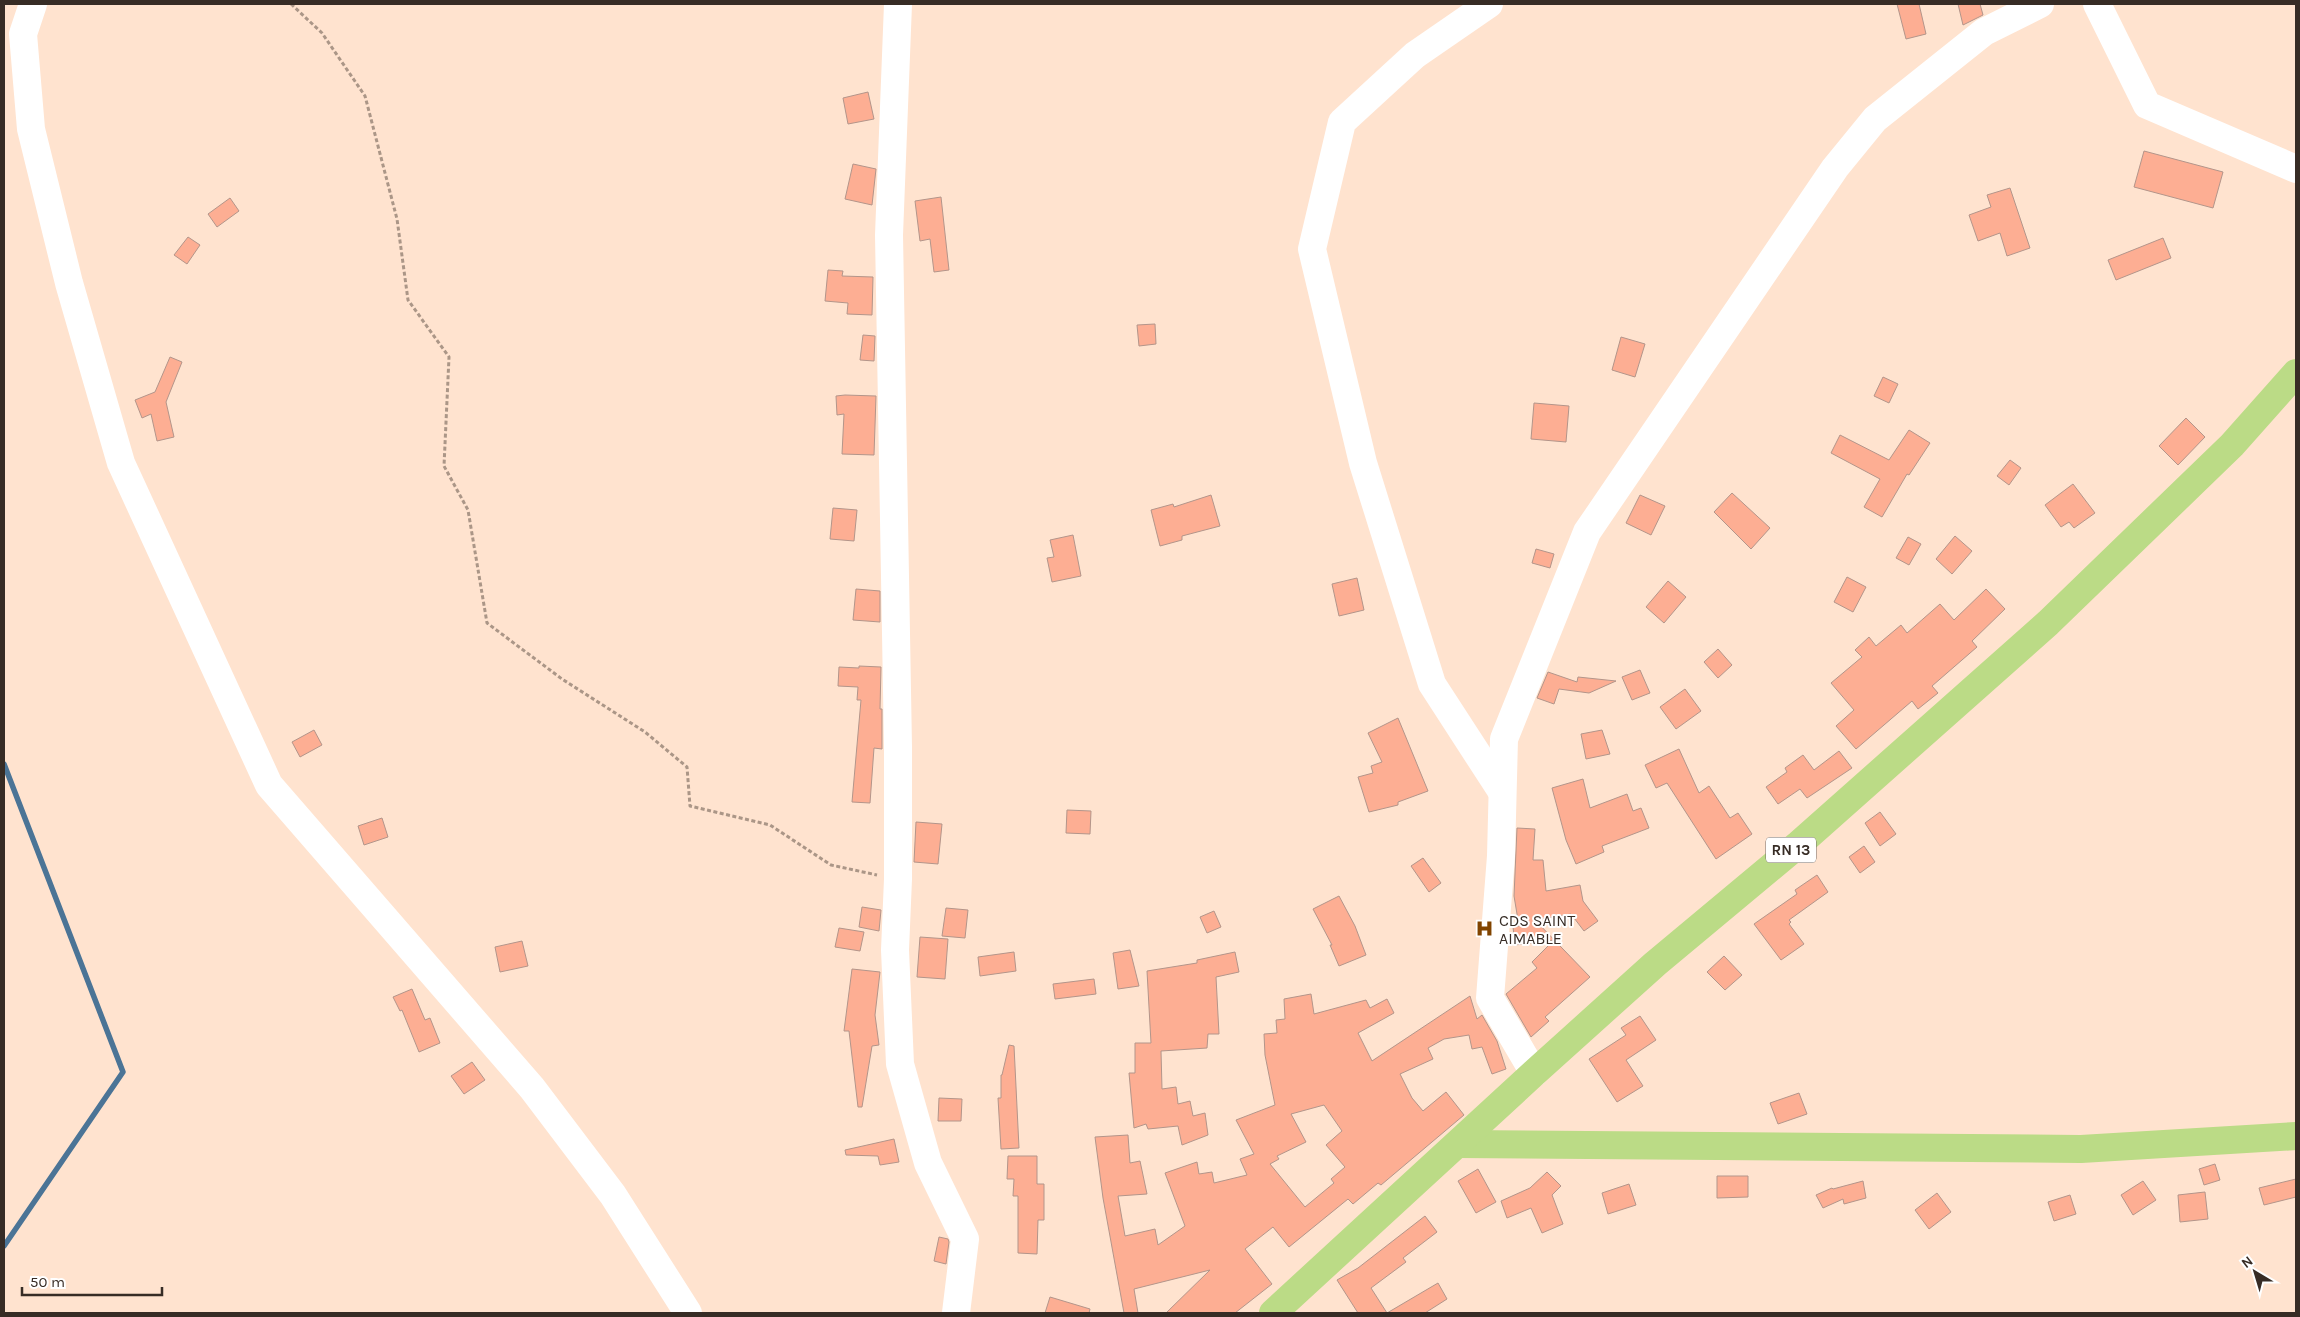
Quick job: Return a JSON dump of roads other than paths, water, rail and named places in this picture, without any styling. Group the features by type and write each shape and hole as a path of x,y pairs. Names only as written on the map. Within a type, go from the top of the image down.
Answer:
{"main road":[{"name":"RN 13","path":"1273,1313 1655,964 1911,746 2048,623 2232,445 2296,373"},
{"path":"1458,1144 2081,1149 2296,1136"}],"street":[{"path":"33,4 23,34 31,129 69,283 121,463 269,785 532,1088 613,1195 688,1313"},
{"path":"898,4 889,234 898,718 898,879 895,950 900,1064 928,1163 965,1239 956,1313"},
{"path":"1489,4 1415,55 1342,122 1312,249 1363,463 1432,684 1502,792"},
{"path":"1534,1073 1490,998 1501,856 1504,739 1587,532 1835,168 1875,119 1984,32 2040,4"},
{"path":"2097,4 2147,106 2296,169"}],"waterway":[{"path":"4,764 123,1072 4,1246"}],"place":[{"name":"CDS SAINT AIMABLE","path":"1485,929"}]}
